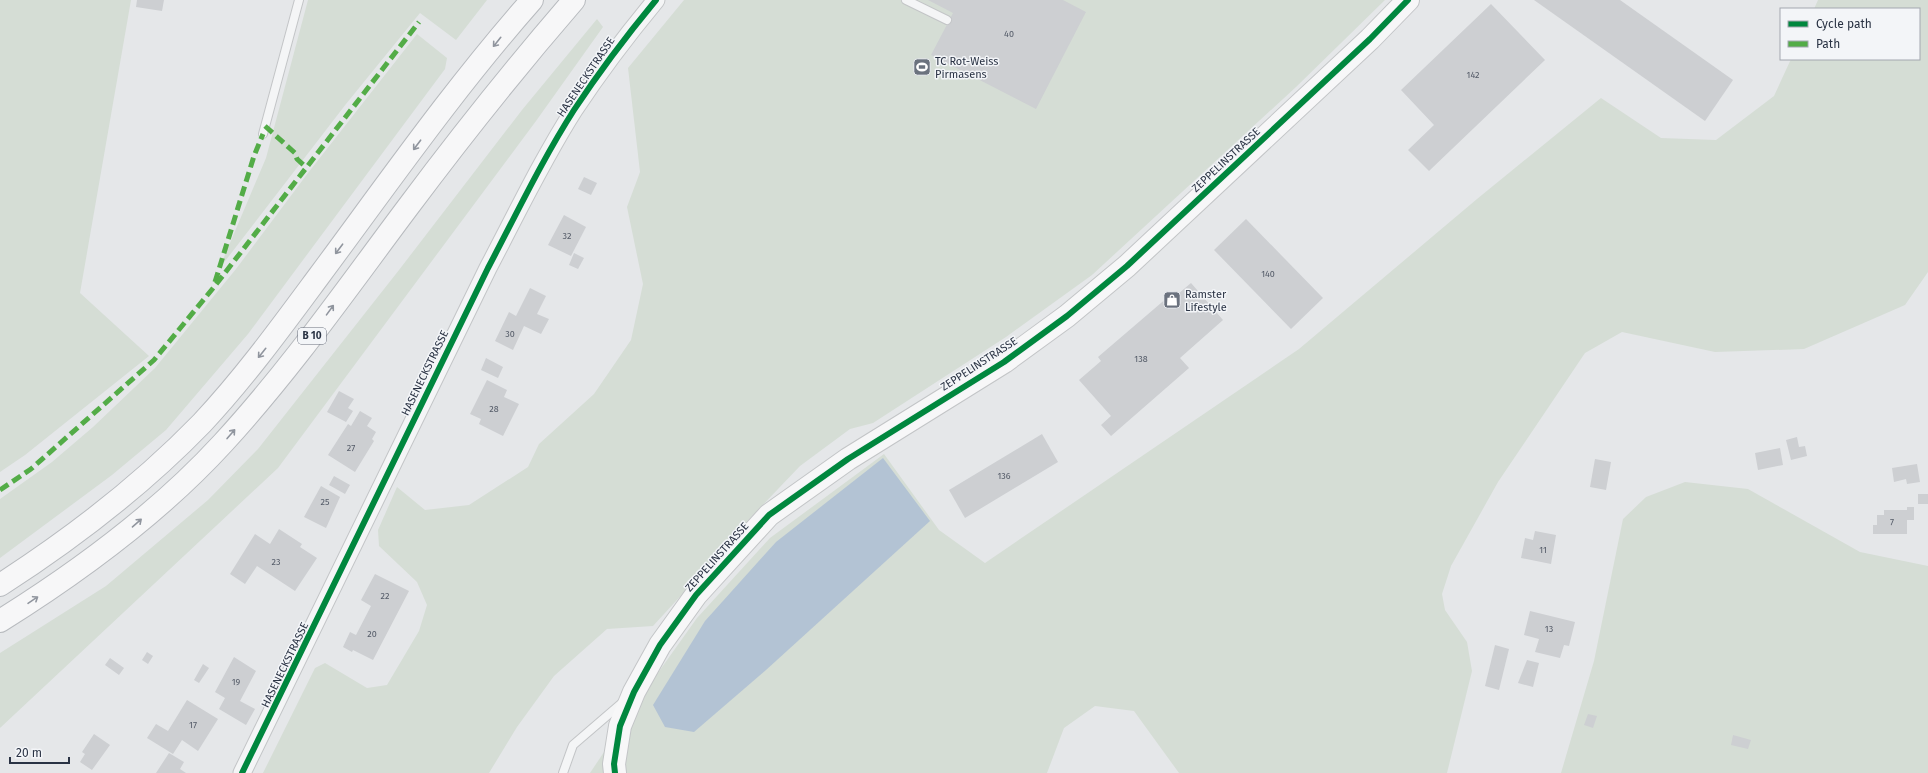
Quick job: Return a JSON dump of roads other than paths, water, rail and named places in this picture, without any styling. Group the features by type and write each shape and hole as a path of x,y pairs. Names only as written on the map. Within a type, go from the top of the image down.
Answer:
{"main road":[{"name":"B 10","path":"0,586 45,556 102,514 155,470 203,421 262,353 439,117 532,0"},
{"name":"B 10","path":"0,621 65,578 123,536 174,492 223,444 285,372 416,195 484,108 574,0"},
{"name":"ZEPPELINSTRASSE","path":"615,773 614,764 620,726 634,692 660,646 696,595 769,515 848,459 1004,362 1068,316 1127,266 1370,39 1408,0"}],"street":[{"name":"HASENECKSTRASSE","path":"242,773 475,295 526,196 574,111 621,43 656,0"}],"lane":[{"path":"263,134 299,0"},
{"path":"906,0 947,20"},
{"path":"563,773 573,746 634,692"}],"water":[{"path":"883,458 930,521 766,670 694,732 665,727 653,705 705,621 776,542"}],"place":[{"name":"TC Rot-Weiss Pirmasens","path":"922,67"},
{"name":"Ramster Lifestyle","path":"1172,300"}]}
